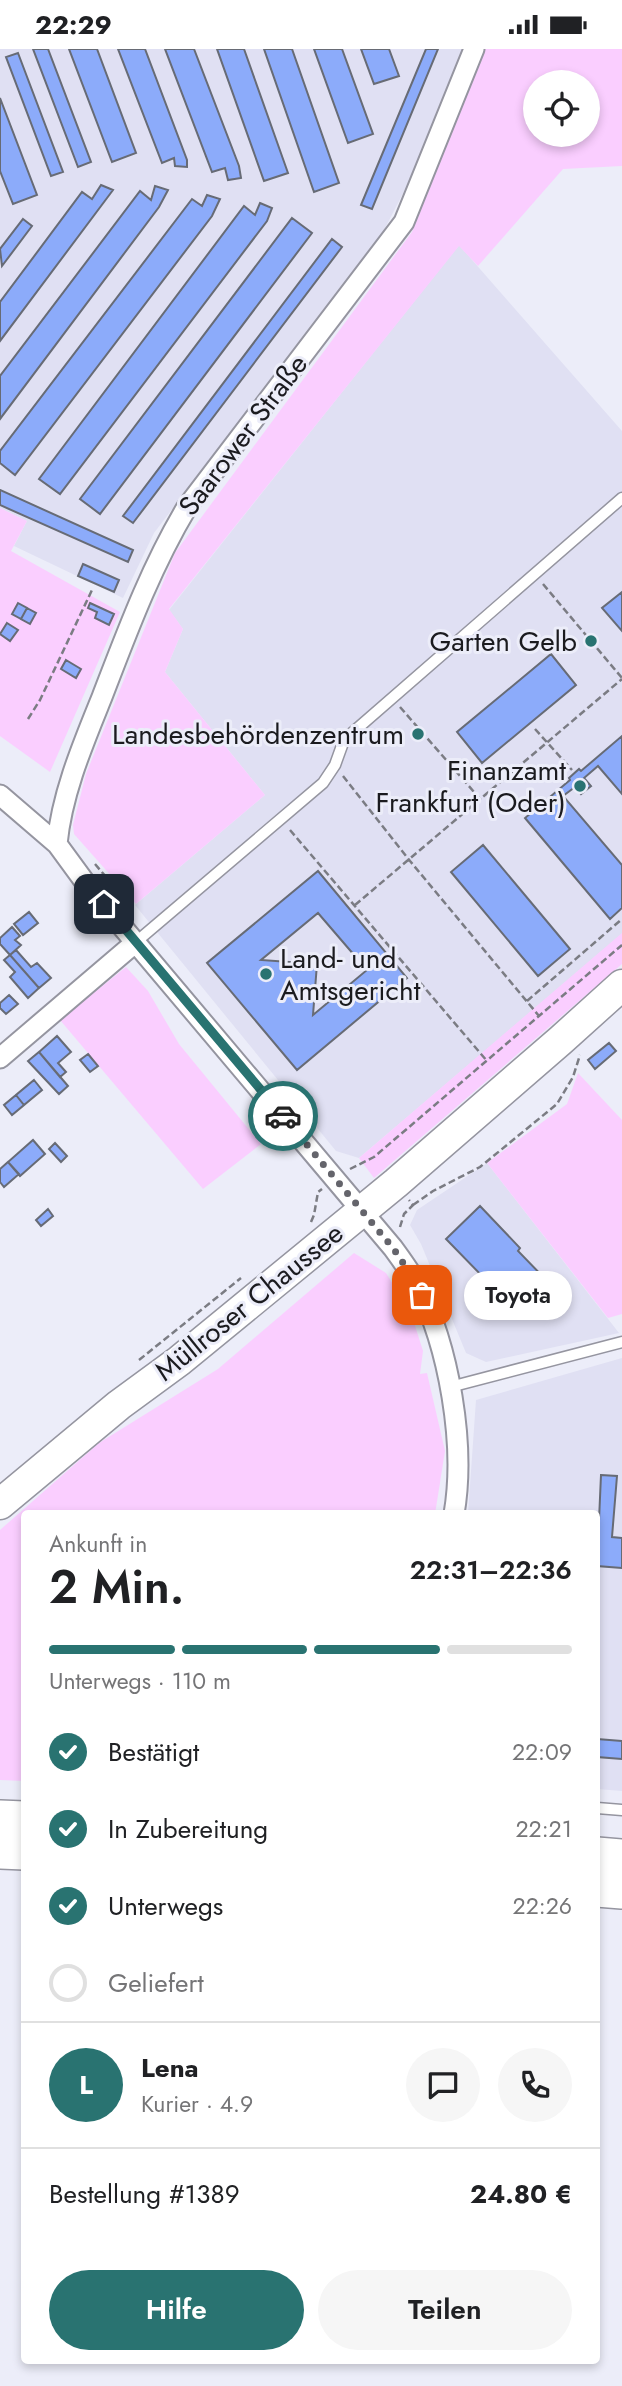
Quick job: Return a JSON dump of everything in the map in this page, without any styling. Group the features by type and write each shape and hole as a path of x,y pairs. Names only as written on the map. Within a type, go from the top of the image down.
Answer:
{"highway":[{"path":"0,1818 21,1819"},
{"path":"0,1851 21,1852"},
{"path":"600,1855 622,1857"},
{"path":"600,1889 622,1891"}],"main road":[{"name":"Müllroser Chaussee","path":"0,1504 118,1405 179,1361 362,1210 622,985"}],"street":[{"name":"Saarower Straße","path":"57,844 77,761 135,610 164,546 187,507 404,222 474,49"},
{"path":"0,795 57,844 87,885 362,1210 416,1282 431,1319 450,1387 458,1461 454,1510"},
{"path":"0,1058 136,942"}],"lane":[{"path":"136,942 323,783 335,765 344,740 622,498"},
{"path":"450,1387 622,1342"},
{"path":"600,1808 622,1810"}],"path":[{"path":"355,905 622,679 535,574"},
{"path":"28,719 40,700 92,590"},
{"path":"392,698 481,800"},
{"path":"535,729 572,770"},
{"path":"335,765 410,861 539,1016"},
{"path":"281,819 487,1061"},
{"path":"527,1001 622,919"},
{"path":"308,1227 314,1215 318,1192 335,1178 374,1157 622,944"},
{"path":"413,1205 433,1191 480,1167 557,1104 573,1077 581,1050"},
{"path":"131,1368 183,1322 246,1275"}],"shaded area":[{"path":"0,49 463,49 424,153 383,232 154,533 123,598 14,546 27,521 0,508"},
{"path":"485,49 622,49 622,166 563,169 478,266 459,246 169,609 183,629 165,672 265,795 136,904 74,834 73,825 86,774 175,553 412,232"},
{"name":"Landesbehördenzentrum","path":"459,245 622,431 622,934 359,1158 336,1151 135,905 265,795 165,672 183,629 169,610"},
{"path":"0,508 27,521 11,551 120,612 50,772 0,736"},
{"path":"622,933 622,964 374,1178 359,1158"},
{"path":"126,967 148,991 179,1044 261,1144 203,1189 60,1020"},
{"path":"578,1073 622,1120 622,1314 608,1318 487,1163 567,1104"},
{"path":"487,1163 619,1333 486,1362 466,1353 421,1244 410,1225 417,1210"},
{"path":"354,1253 386,1273 411,1313 423,1351 420,1374 427,1373 445,1451 436,1510 23,1510 99,1443 218,1369"},
{"path":"622,1358 622,1791 600,1789 600,1510 468,1510 476,1400"},
{"path":"21,1512 21,1781 0,1780 0,1530"}],"building":[{"path":"33,49 48,49 91,162 78,167"},
{"path":"69,49 97,49 136,153 112,162"},
{"path":"118,49 145,49 187,160 187,167 175,166 174,158 162,163"},
{"path":"165,49 194,49 239,166 241,178 228,180 225,168 212,172"},
{"path":"217,49 244,49 288,173 264,181"},
{"path":"264,49 292,49 339,183 314,192"},
{"path":"314,49 342,49 373,134 348,143"},
{"path":"361,49 389,49 399,76 374,84"},
{"path":"426,49 438,49 372,209 361,205"},
{"path":"18,53 63,172 51,176 6,57"},
{"path":"0,98 37,195 13,204 0,171"},
{"path":"101,185 113,190 0,341 0,302 82,192 92,199"},
{"path":"155,186 168,190 159,207 0,419 0,376 140,191 151,200"},
{"path":"207,195 220,199 212,216 15,475 0,463 0,451 192,199 202,206"},
{"path":"260,203 272,208 267,221 60,494 39,479 244,206 255,215"},
{"path":"292,218 312,233 100,514 80,499"},
{"path":"23,219 32,226 2,266 0,249"},
{"path":"332,239 342,247 133,523 123,516"},
{"path":"0,490 133,550 128,562 0,505"},
{"path":"83,564 119,580 114,592 78,576"},
{"path":"622,592 622,631 602,608"},
{"path":"18,603 27,608 21,619 12,614"},
{"path":"90,603 114,614 109,625 95,618 97,612 88,608"},
{"path":"27,608 36,613 30,624 21,619"},
{"path":"7,623 18,630 10,641 0,634"},
{"path":"551,654 576,685 482,763 457,732"},
{"path":"66,660 81,669 76,678 61,669"},
{"path":"622,736 622,794 598,766 584,778 591,786 581,794 575,787 563,796 622,865 622,908 610,919 525,818 579,769 581,771"},
{"path":"483,845 570,949 538,976 451,872"},
{"name":"Land- und Amtsgericht","path":"318,871 407,978 297,1070 207,963","holes":["318,913 367,970 313,1015 317,964 261,960"]},
{"path":"29,912 38,923 23,935 14,924"},
{"path":"12,927 20,936 15,940 21,945 10,955 0,944 0,938"},
{"path":"16,950 31,967 37,963 51,978 39,988 10,955"},
{"path":"10,955 39,988 28,998 10,977 15,972 4,960"},
{"path":"9,995 18,1004 6,1014 0,1008 0,1003"},
{"path":"57,1036 71,1052 58,1063 66,1072 60,1077 39,1052"},
{"path":"609,1043 616,1051 595,1069 588,1060"},
{"path":"39,1052 68,1086 59,1094 28,1061"},
{"path":"88,1054 98,1066 90,1072 80,1060"},
{"path":"34,1080 42,1090 24,1105 16,1095"},
{"path":"16,1095 24,1105 12,1115 4,1105"},
{"path":"33,1140 45,1154 20,1176 8,1162"},
{"path":"55,1143 67,1156 61,1162 49,1149"},
{"path":"8,1162 19,1174 4,1187 0,1182 0,1169"},
{"path":"480,1206 552,1286 527,1311 492,1275 486,1280 446,1239"},
{"path":"48,1209 53,1216 41,1226 36,1220"},
{"path":"601,1475 617,1476 612,1537 622,1538 622,1568 600,1566"},
{"path":"600,1739 622,1741 622,1759 600,1757"}],"way so far":[{"path":"283,1116 393,1248 422,1295"}],"place":[{"name":"Garten Gelb","path":"591,641"},
{"name":"Landesbehördenzentrum","path":"418,734"},
{"name":"Finanzamt Frankfurt (Oder)","path":"580,786"},
{"name":"Land- und Amtsgericht","path":"266,974"},
{"name":"Toyota","path":"422,1295"}],"route":[{"path":"104,904 283,1116"}]}
